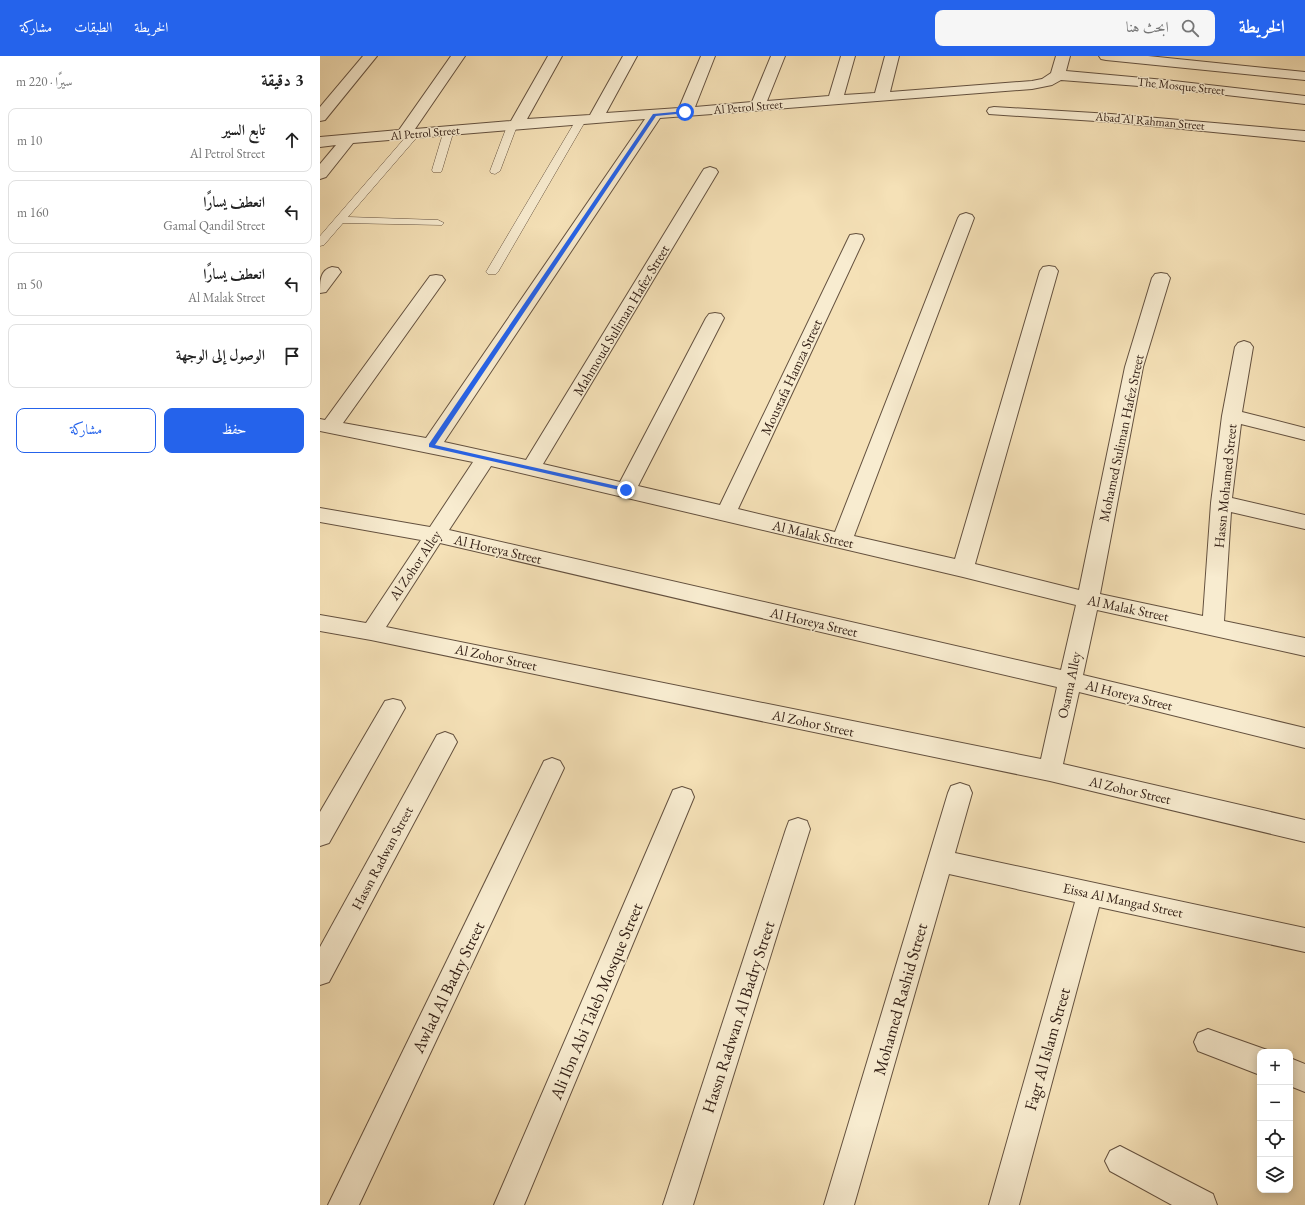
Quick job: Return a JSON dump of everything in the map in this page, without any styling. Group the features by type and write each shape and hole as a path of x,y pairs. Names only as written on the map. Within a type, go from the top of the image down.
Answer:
{"street":[{"path":"320,117 370,56"},
{"path":"409,134 458,56"},
{"path":"514,126 555,56"},
{"path":"588,120 630,56"},
{"path":"685,112 708,56"},
{"path":"758,106 778,56"},
{"path":"835,100 848,56"},
{"path":"881,97 892,56"},
{"path":"1058,75 1063,56"},
{"path":"1106,56 1305,76"},
{"path":"1198,56 1305,67"},
{"name":"Al Petrol Street","path":"320,142 450,130 1032,85 1046,82 1058,75"},
{"name":"The Mosque Street","path":"1058,75 1165,84 1305,100"},
{"name":"Abad Al Rahman Street","path":"994,111 1111,118 1305,136"},
{"path":"431,446 654,115"},
{"path":"320,174 348,140"},
{"name":"Mahmoud Suliman Hafez Street","path":"531,468 710,172"},
{"path":"842,541 966,218"},
{"name":"Moustafa Hamza Street","path":"726,514 856,239"},
{"path":"320,288 332,272"},
{"path":"963,569 1049,272"},
{"name":"Mohamed Suliman Hafez Street","path":"1088,600 1134,367 1161,278"},
{"path":"325,426 436,280"},
{"path":"626,490 715,318"},
{"name":"Hassn Mohamed Street","path":"1213,626 1221,503 1232,416 1244,347"},
{"path":"1232,416 1305,434"},
{"name":"Al Malak Street","path":"325,426 431,446 531,468 963,569 1088,600 1305,647"},
{"name":"Al Zohor Alley","path":"371,632 486,458"},
{"path":"1221,503 1305,522"},
{"name":"Al Horeya Street","path":"320,515 436,535 1070,681 1305,738"},
{"name":"Osama Alley","path":"1050,771 1088,600"},
{"name":"Al Zohor Street","path":"320,623 371,632 1050,771 1305,831"},
{"path":"320,835 393,708"},
{"name":"Hassn Radwan Street","path":"320,973 445,742"},
{"name":"Awlad Al Badry Street","path":"343,1205 552,768"},
{"name":"Mohamed Rashid Street","path":"839,1205 960,793"},
{"name":"Ali Ibn Abi Taleb Mosque Street","path":"510,1205 682,797"},
{"name":"Hassn Radwan Al Badry Street","path":"678,1205 798,830"},
{"name":"Eissa Al Mangad Street","path":"940,861 1305,940"},
{"name":"Fagr Al Islam Street","path":"1004,1205 1090,893"},
{"path":"1208,1042 1257,1060"},
{"path":"1293,1073 1305,1078"},
{"path":"1120,1162 1202,1205"}],"lane":[{"path":"492,272 588,120"},
{"path":"495,171 514,126"},
{"path":"437,170 450,130"},
{"path":"320,243 409,134"},
{"path":"340,220 438,223"}],"route":[{"path":"626,490 431,446 654,115 685,112"}]}
